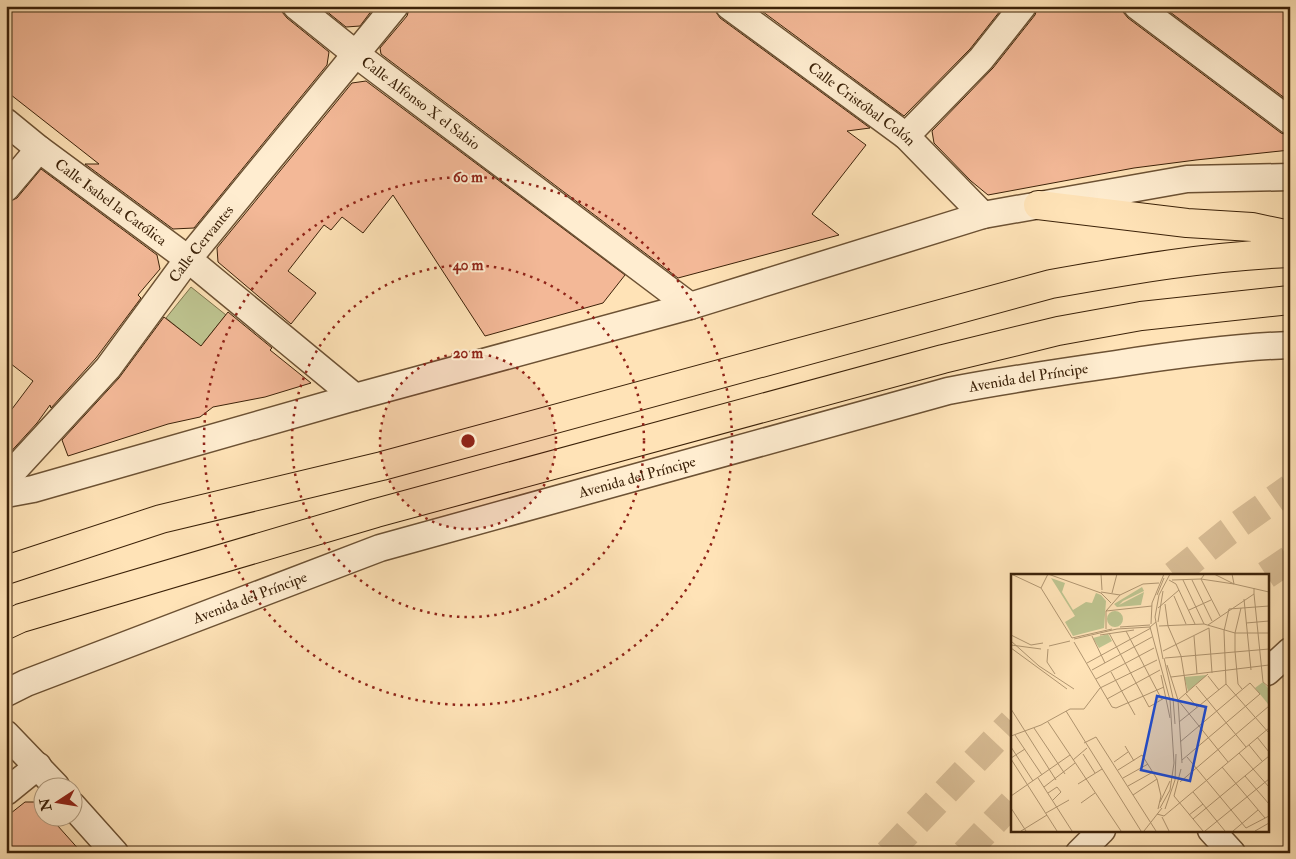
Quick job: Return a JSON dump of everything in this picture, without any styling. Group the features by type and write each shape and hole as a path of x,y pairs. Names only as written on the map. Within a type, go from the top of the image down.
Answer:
{"main road":[{"path":"1038,205 1187,223 1252,227 1290,235"},
{"path":"6,570 161,519 392,463 1051,284 1161,265 1244,255 1290,254"},
{"path":"6,625 21,618 376,513 943,359 1058,331 1141,316 1290,300"}],"street":[{"name":"Calle Alfonso X el Sabio","path":"296,6 357,55 690,306"},
{"name":"Calle Cervantes","path":"6,479 108,368 188,259 357,55 395,6"},
{"name":"Calle Cristóbal Colón","path":"730,6 906,136 983,215"},
{"path":"906,136 981,59 1022,6"},
{"path":"1137,6 1290,121"},
{"name":"Calle Isabel la Católica","path":"6,122 38,149 188,259 355,397"},
{"path":"6,188 38,149"},
{"path":"6,494 33,489 355,397 690,306 983,215 1187,179 1290,178"},
{"name":"Avenida del Príncipe","path":"6,693 35,679 380,548 948,391 1011,379 1153,358 1258,346 1290,346"},
{"path":"6,734 47,776"},
{"path":"6,792 38,766"},
{"path":"82,816 115,853"},
{"path":"1079,853 1100,832"},
{"path":"1213,832 1232,853"}],"green space":[{"path":"191,287 226,315 203,343 264,397 166,318"}],"building":[{"path":"6,6 281,6 282,12 287,18 329,52 327,65 194,228 173,229 85,164 99,164 6,91"},
{"path":"320,6 375,6 360,26 346,27"},
{"path":"410,6 714,6 720,18 870,128 847,131 866,145 812,214 839,235 678,278 381,54 380,48 407,16"},
{"path":"755,6 1004,6 970,49 904,116"},
{"path":"1038,6 1122,6 1123,12 1128,18 1281,133 1290,136 1290,150 1134,168 988,195 971,181 934,143 932,131 993,68 1035,15"},
{"path":"1162,6 1290,6 1290,102"},
{"path":"366,81 625,275 603,303 485,336 393,195 363,233 342,217 331,230 324,225 288,271 316,293 291,324 218,262 217,248 352,83"},
{"path":"41,169 157,255 160,269 138,295 141,298 96,358 51,408 50,405 37,423 6,457 6,417 33,381 6,360 6,203 17,198"},
{"path":"228,312 272,348 270,350 311,383 265,397 213,407 200,417 168,424 68,456 62,440 119,378 164,317 201,346"},
{"path":"25,802 32,802 32,826 58,826 82,853 6,853 6,817"}],"tunnel":[{"path":"1175,574 1228,532 1290,488"},
{"path":"1268,574 1290,559"},
{"path":"888,853 1011,723"},
{"path":"965,853 1011,804"}]}
